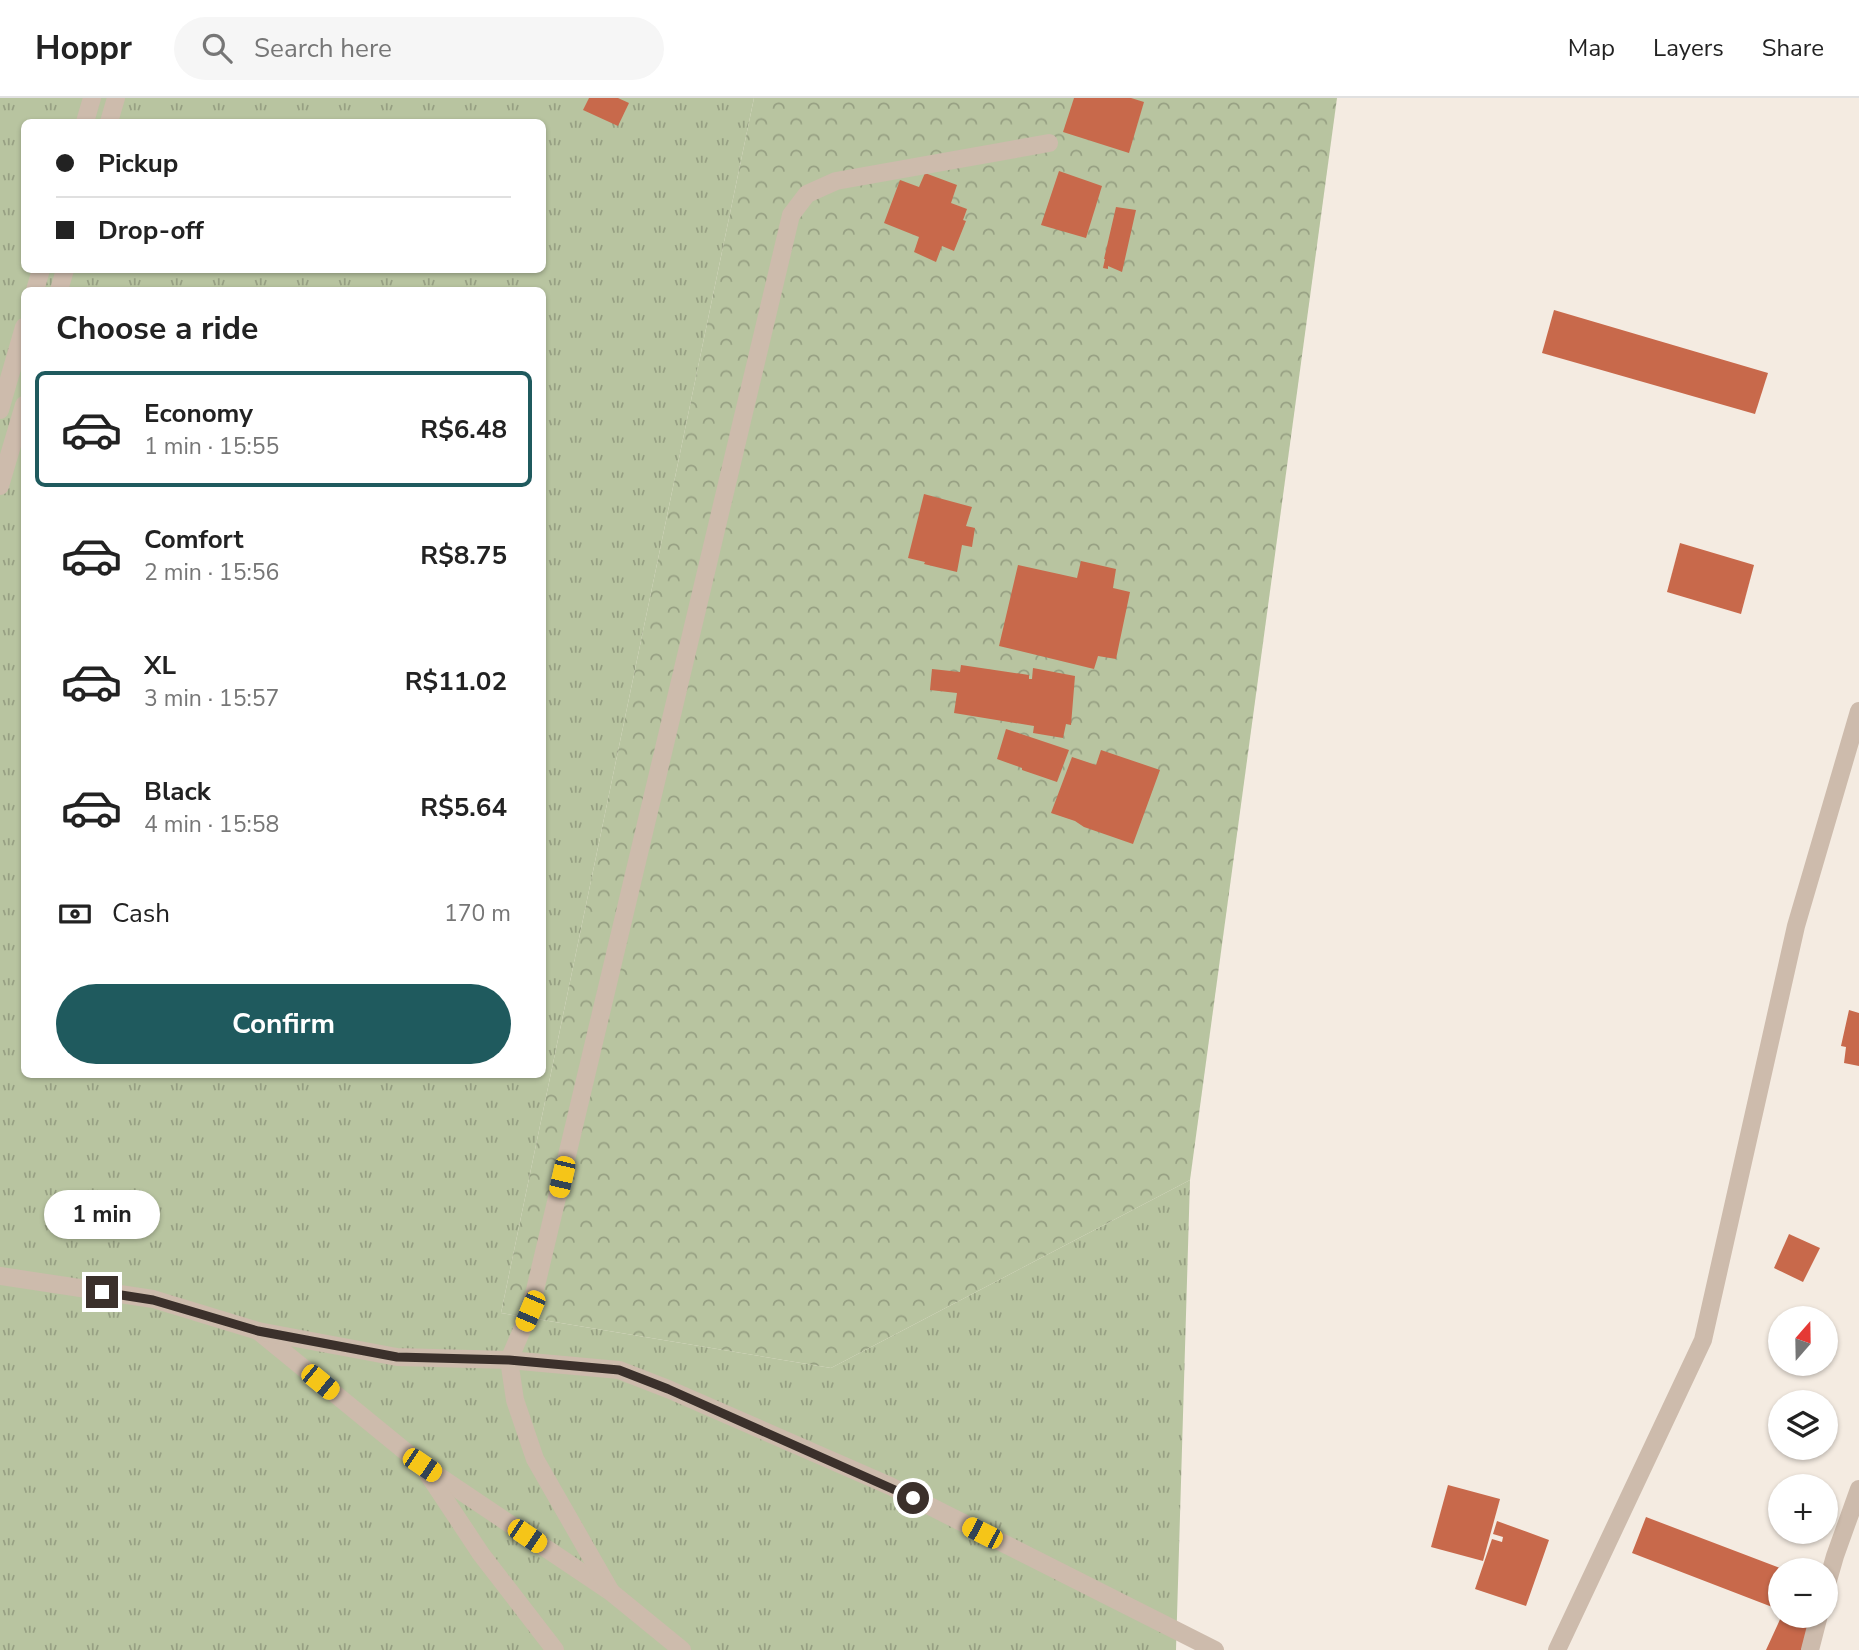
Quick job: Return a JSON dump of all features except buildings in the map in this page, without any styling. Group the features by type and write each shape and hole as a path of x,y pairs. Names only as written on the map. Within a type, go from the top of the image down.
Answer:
{"street":[{"path":"86,119 92,98"},
{"path":"110,119 116,98"},
{"path":"611,1592 534,1459 515,1400 509,1360 530,1311 791,215 807,194 836,181 1049,143"},
{"path":"0,410 21,337"},
{"path":"0,486 21,415"},
{"path":"1557,1650 1703,1340 1796,926 1859,711"},
{"path":"0,1276 153,1300 258,1331 397,1357 509,1360 619,1370 890,1486 1215,1650"},
{"path":"258,1331 422,1465 611,1592 682,1650"},
{"path":"422,1465 481,1554 555,1650"},
{"path":"1834,1558 1859,1489"},
{"path":"1810,1650 1816,1628"}],"green space":[{"path":"0,98 754,98 501,1313 831,1368 1190,1180 1176,1650 0,1650"},
{"path":"754,98 1337,98 1190,1180 831,1368 501,1313"}],"route":[{"path":"102,1292 153,1300 258,1331 397,1357 509,1360 619,1370 668,1389 913,1498"}]}
